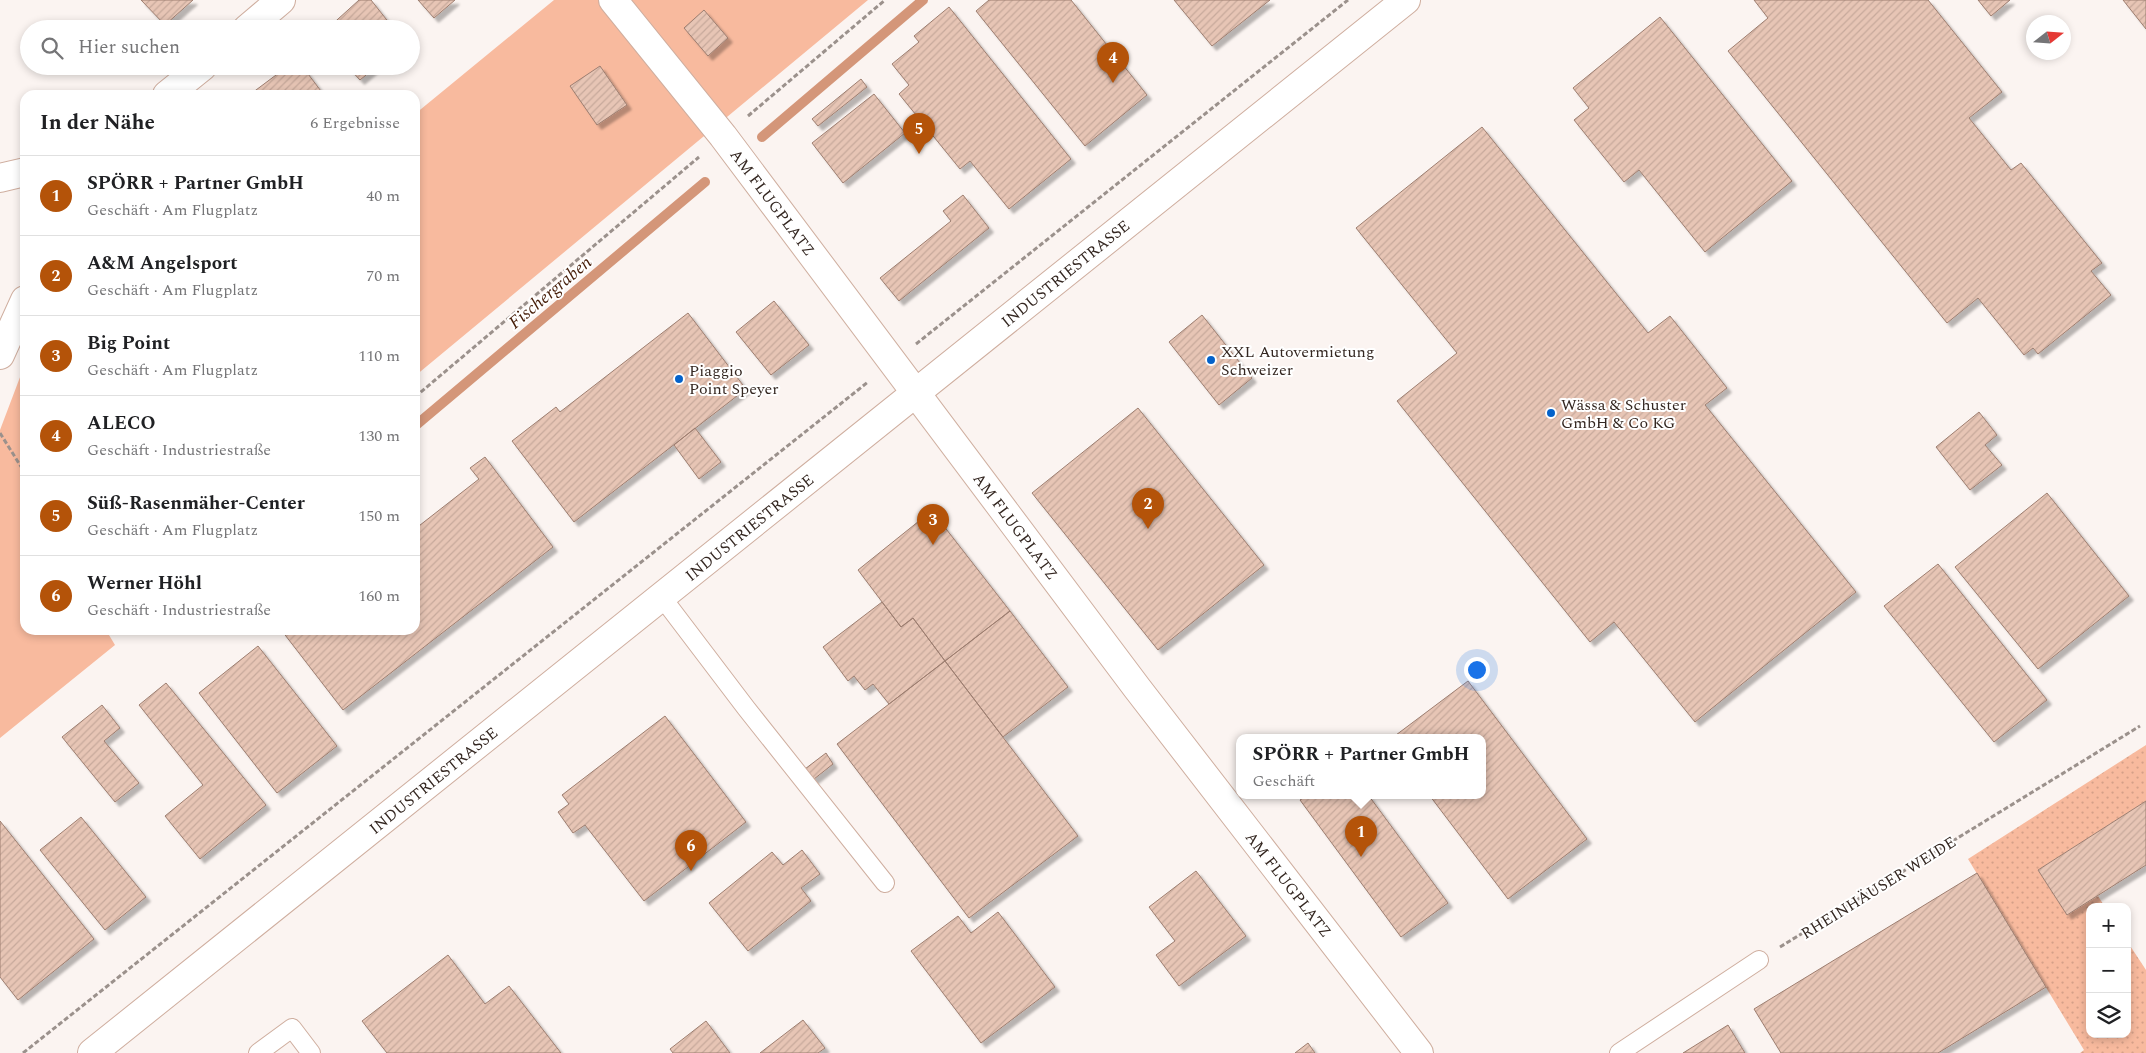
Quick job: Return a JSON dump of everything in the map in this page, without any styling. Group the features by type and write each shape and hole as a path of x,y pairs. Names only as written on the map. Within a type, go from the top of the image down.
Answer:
{"street":[{"path":"258,20 281,0"},
{"name":"AM FLUGPLATZ","path":"613,0 723,136 1137,688 1419,1053"},
{"name":"INDUSTRIESTRASSE","path":"92,1053 1406,0"},
{"path":"173,90 192,75"},
{"path":"0,178 20,173"},
{"path":"0,355 20,311"}],"lane":[{"path":"661,596 746,708 885,883"},
{"path":"1619,1053 1759,960"},
{"path":"258,1053 292,1028 311,1053"}],"path":[{"path":"420,393 886,0"},
{"path":"23,1053 1348,0"},
{"path":"0,433 20,465"},
{"name":"RHEINHÄUSER WEIDE","path":"1759,960 2140,726"}],"shaded area":[{"path":"554,0 868,0 420,372 420,110"},
{"path":"20,377 20,635 109,635 115,645 0,738 0,430"},
{"path":"2146,745 2146,801 2038,870 2067,915 2086,903 2086,1038 2131,1038 2131,947 2146,970 2146,1053 2080,1053 2084,1050 1968,859"},
{"path":"2098,896 2102,903 2087,903"}],"building":[{"path":"141,0 193,0 171,20 160,20"},
{"path":"359,0 371,0 387,20 337,20"},
{"path":"418,0 455,0 434,18"},
{"path":"989,0 1071,0 1147,95 1085,146 976,11"},
{"path":"1174,0 1270,0 1212,46"},
{"path":"1754,0 1928,0 2002,92 1969,118 2011,170 2021,163 2102,263 2091,271 2111,295 2038,354 2033,348 2024,355 1978,298 1947,323 1728,51 1768,18"},
{"path":"1978,0 2010,0 1991,16"},
{"path":"2123,0 2146,0 2146,29"},
{"path":"949,7 1071,159 1009,209 970,161 960,169 899,94 909,85 892,64 919,42 914,36"},
{"path":"704,10 728,38 708,56 684,28"},
{"path":"1660,17 1792,181 1705,252 1639,170 1624,182 1574,120 1589,108 1573,88"},
{"path":"600,66 627,105 597,125 570,86"},
{"path":"276,75 309,75 320,90 256,90"},
{"path":"355,75 366,75 360,80"},
{"path":"861,79 867,87 818,126 812,119"},
{"path":"874,94 905,133 843,183 812,143"},
{"path":"1482,127 1648,333 1670,316 1727,388 1705,405 1856,592 1695,722 1614,622 1590,642 1397,401 1457,353 1356,228"},
{"path":"963,195 989,228 899,301 880,278 951,221 943,211"},
{"path":"774,301 809,345 771,375 736,332"},
{"path":"688,313 746,389 574,522 512,441 556,407 560,412"},
{"name":"XXL Autovermietung Schweizer","path":"1202,315 1252,378 1219,405 1169,342"},
{"path":"1138,408 1264,565 1158,650 1032,493"},
{"path":"1979,412 1997,435 1985,445 2002,465 1970,490 1936,447"},
{"path":"695,428 721,462 699,479 674,445"},
{"path":"485,457 553,547 343,710 285,635 420,635 420,525 479,479 470,468"},
{"path":"2047,493 2129,596 2038,669 1955,567"},
{"path":"919,521 943,525 1010,611 945,661 913,618 901,627 858,570"},
{"path":"1938,564 2047,700 1994,742 1884,606"},
{"path":"882,602 901,627 913,618 945,661 889,704 873,684 865,690 854,676 848,681 823,647"},
{"path":"1010,611 1068,687 1003,737 945,661"},
{"path":"258,646 337,746 277,793 199,693"},
{"path":"945,661 1078,836 969,918 837,744"},
{"path":"1468,681 1587,839 1508,899 1432,799 1486,799 1486,734 1397,734"},
{"path":"166,683 266,805 200,859 165,816 203,785 139,705"},
{"path":"102,705 120,728 104,741 139,783 115,802 62,737"},
{"path":"665,716 746,822 644,901 585,825 573,833 558,812 569,804 562,795"},
{"path":"826,753 833,764 809,783 801,772"},
{"path":"1371,799 1448,903 1401,937 1300,800"},
{"path":"2146,801 2146,865 2067,915 2038,870"},
{"path":"81,817 146,897 105,930 40,850"},
{"path":"0,821 94,939 18,1000 0,977"},
{"path":"802,850 820,874 801,888 811,901 748,951 709,903 772,852 783,865"},
{"path":"1196,871 1246,936 1179,986 1156,955 1175,941 1149,907"},
{"path":"1977,873 2046,987 1938,1053 1781,1053 1754,1009"},
{"path":"998,912 1055,987 981,1043 911,951 958,916 971,933"},
{"path":"448,955 485,1004 509,986 561,1053 387,1053 362,1021"},
{"path":"803,1020 825,1048 818,1053 760,1053"},
{"path":"706,1021 730,1053 673,1053 670,1049"},
{"path":"1728,1025 1745,1053 1683,1053"},
{"path":"1308,1043 1315,1053 1295,1053"}],"waterway":[{"name":"Fischergraben","path":"762,137 923,0"},
{"name":"Fischergraben","path":"420,422 705,182"}],"place":[{"name":"ALECO","path":"1113,83"},
{"name":"Süß-Rasenmäher-Center","path":"919,154"},
{"name":"XXL Autovermietung Schweizer","path":"1211,360"},
{"name":"Piaggio Point Speyer","path":"679,379"},
{"name":"Wässa & Schuster GmbH & Co KG","path":"1551,413"},
{"name":"A&M Angelsport","path":"1148,529"},
{"name":"Big Point","path":"933,545"},
{"name":"SPÖRR + Partner GmbH","path":"1361,857"},
{"name":"Werner Höhl","path":"691,871"}]}
